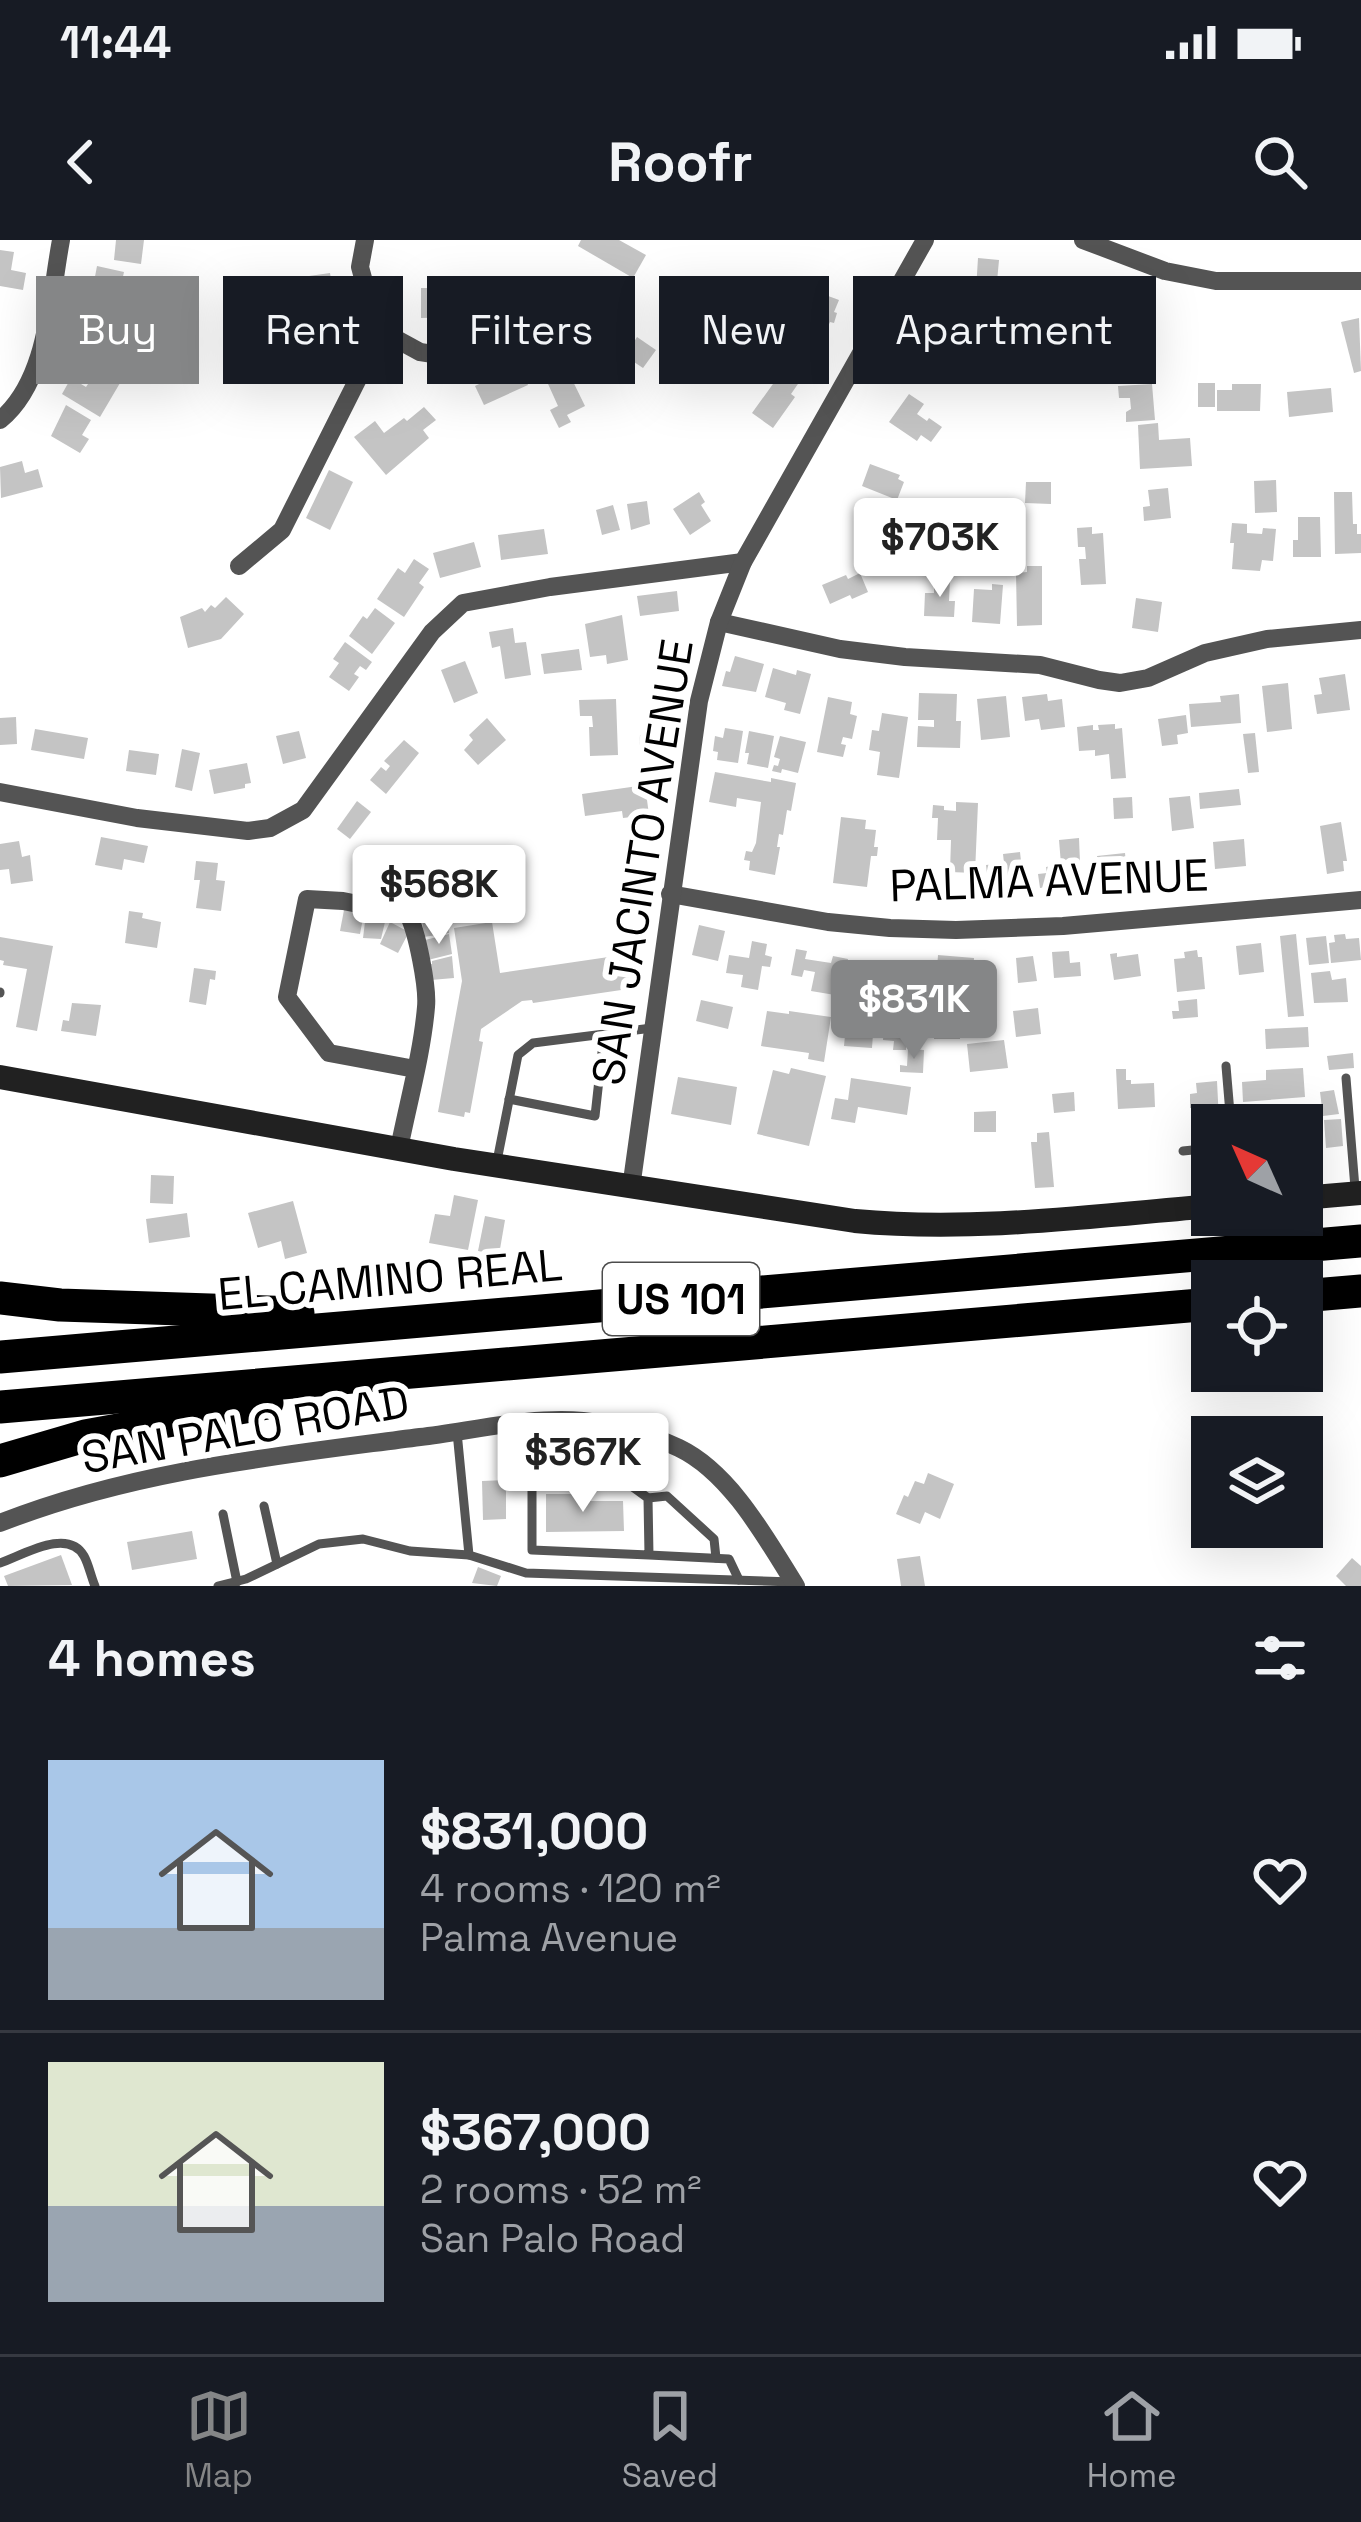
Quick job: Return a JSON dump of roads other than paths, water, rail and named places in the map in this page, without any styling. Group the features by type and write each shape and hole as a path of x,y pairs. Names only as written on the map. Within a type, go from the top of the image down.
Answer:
{"highway":[{"name":"EL CAMINO REAL","path":"0,1357 1361,1240"},
{"path":"1323,1294 1361,1291"},
{"path":"0,1298 60,1305 450,1318"},
{"name":"EL CAMINO REAL","path":"0,1407 1191,1306"},
{"path":"0,1461 86,1436 424,1371"}],"main road":[{"name":"EL CAMINO REAL","path":"0,1077 496,1166 907,1226 1191,1208"},
{"path":"1323,1196 1358,1193"}],"street":[{"path":"0,419 21,398 38,364 61,240"},
{"path":"362,276 365,240"},
{"name":"SAN JACINTO AVENUE","path":"632,1188 698,701 719,622 742,562 925,240"},
{"path":"1083,240 1165,271 1216,281 1361,280"},
{"path":"239,566 282,530 355,384"},
{"path":"0,792 159,820 248,831 270,828 303,810 432,632 463,603 742,562"},
{"path":"719,622 840,649 1040,665 1120,683 1148,678 1205,653 1267,639 1361,630"},
{"name":"PALMA AVENUE","path":"670,894 828,922 956,930 1063,926 1361,900"},
{"path":"400,1149 415,1069 427,1003 414,926 408,914 307,899 287,997 329,1053 415,1069"},
{"name":"SAN PALO ROAD","path":"0,1523 154,1476 230,1462 457,1432 583,1421 632,1430 684,1450 714,1474 754,1519 795,1584"}],"lane":[{"path":"496,1166 518,1055 532,1042 652,1028"},
{"path":"509,1099 595,1116 604,1034"},
{"path":"1226,1066 1229,1104"},
{"path":"1346,1078 1358,1193"},
{"path":"1183,1151 1191,1150"},
{"path":"457,1432 469,1556"},
{"path":"716,1558 714,1539 667,1496 648,1498 619,1477 532,1475 532,1550 729,1559 739,1580"},
{"path":"648,1498 649,1555"},
{"path":"264,1506 278,1564"},
{"path":"223,1514 237,1582"},
{"path":"218,1586 237,1582 319,1544 363,1539 410,1551 469,1556 526,1573 795,1584"},
{"path":"0,1563 64,1542 83,1553 95,1586"}]}
